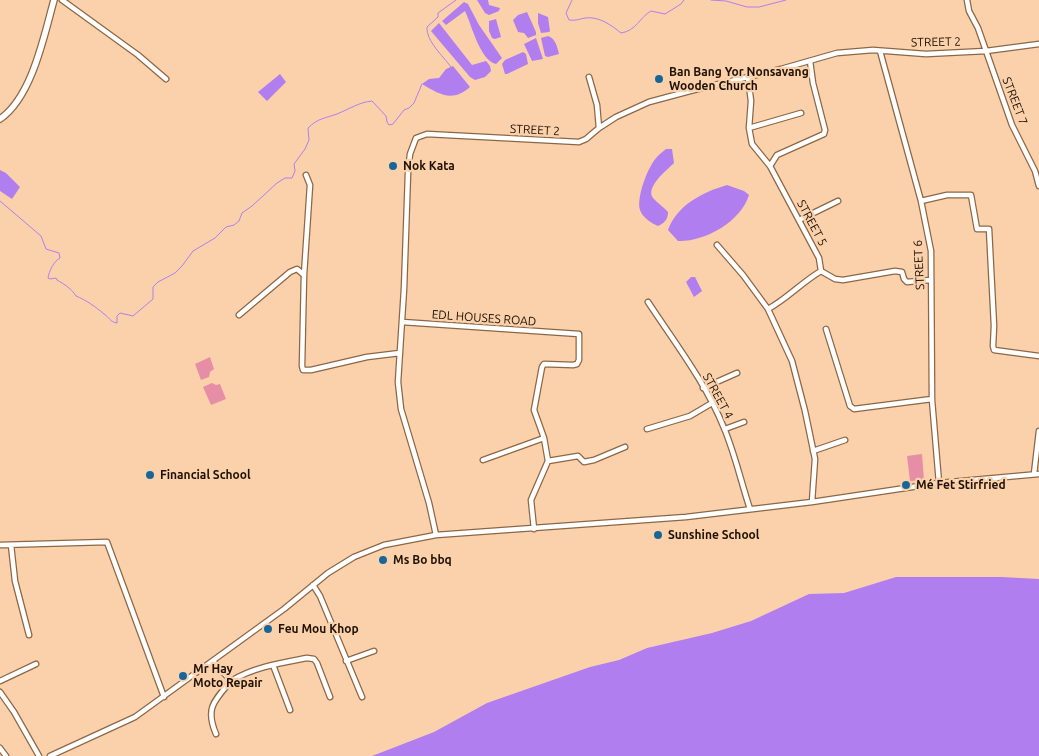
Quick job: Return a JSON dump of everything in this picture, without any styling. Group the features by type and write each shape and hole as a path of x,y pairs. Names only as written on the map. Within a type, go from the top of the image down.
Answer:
{"street":[{"path":"0,119 15,104 32,72 54,0"},
{"path":"62,0 138,55 166,79"},
{"name":"STREET 7","path":"968,0 969,11 978,28 1012,125 1039,186"},
{"name":"STREET 2","path":"436,535 429,503 401,410 398,382 408,173 410,154 416,138 427,134 579,142 586,140 599,128 631,109 649,102 748,78 836,53 880,51 926,54 986,51 1039,44"},
{"name":"STREET 6","path":"880,51 921,201 931,252 932,399 939,483"},
{"path":"770,166 777,155 824,134 810,61"},
{"path":"589,77 597,105 599,128"},
{"name":"STREET 5","path":"748,78 751,101 749,128 752,144 770,166 819,258 821,271"},
{"path":"749,128 801,113"},
{"path":"306,175 310,185 304,275 302,366 304,370 367,357 400,353"},
{"path":"921,201 948,195 971,195 977,229 989,229 994,350 1039,356"},
{"path":"799,220 838,201"},
{"path":"717,245 743,275 768,309 792,361 814,451 812,502"},
{"path":"239,315 290,272 297,269 304,275"},
{"path":"768,309 821,271 835,280 895,271 902,272 907,282 930,280"},
{"name":"STREET 4","path":"648,302 703,388 725,429 750,509"},
{"name":"EDL HOUSES ROAD","path":"402,322 579,334 579,360 577,364 544,364 542,367 534,410 544,438"},
{"path":"826,329 850,406 854,409 932,399"},
{"path":"703,388 737,373"},
{"path":"647,429 690,416 712,404"},
{"path":"725,429 744,422"},
{"path":"50,756 135,717 284,609 328,573 384,545 436,535 686,518 939,483 1037,474 1039,431"},
{"path":"483,460 544,438 548,461 531,500 534,529"},
{"path":"814,451 845,440"},
{"path":"548,461 578,456 584,462 594,460 625,447"},
{"path":"0,546 107,542 164,697"},
{"path":"11,545 14,581 29,635"},
{"path":"314,585 362,697"},
{"path":"346,661 374,651"},
{"path":"216,734 210,714 212,706 231,681 243,674 273,665 307,658 314,659 330,697"},
{"path":"213,661 231,681"},
{"path":"0,681 36,664"},
{"path":"273,665 290,710"},
{"path":"0,693 14,712 39,756"},
{"path":"0,748 6,756"}],"shaded area":[{"path":"477,0 488,0 489,5 500,8 499,11 489,15 485,13"},
{"path":"464,2 468,4 479,25 502,58 496,64 485,56 477,42 465,11 446,25 442,21"},
{"path":"527,12 536,32 536,35 528,38 524,33 518,32 513,20 518,15"},
{"path":"538,13 548,17 549,32 541,33"},
{"path":"496,19 501,37 495,39 492,38 489,31 489,21"},
{"path":"439,23 472,65 486,61 491,71 485,77 475,80 470,77 431,31"},
{"path":"548,36 554,41 559,54 545,56 541,38"},
{"path":"536,38 543,59 532,61 524,44"},
{"path":"523,52 526,54 528,64 505,74 502,64 505,60"},
{"path":"453,66 470,87 463,92 451,96 440,94 422,84 429,79 439,78 446,69"},
{"path":"280,74 286,82 267,101 258,92"},
{"path":"666,149 672,149 674,163 654,184 651,194 668,212 666,220 658,226 647,220 641,213 639,205 644,182 650,167"},
{"path":"0,170 6,173 20,187 12,199 0,191"},
{"path":"727,185 744,191 749,195 745,205 738,214 730,222 710,234 699,238 678,241 668,230 678,213 700,196"},
{"path":"691,277 695,277 702,291 694,297 686,282"},
{"path":"210,357 214,369 210,372 209,377 201,380 195,364"},
{"path":"212,383 220,384 226,399 211,405 203,387"},
{"path":"922,454 924,480 910,481 907,456"},
{"path":"896,577 1039,579 1039,756 372,756 434,732 487,703 590,667 619,660 647,648 712,633 751,621 809,594 844,593"}],"waterway":[{"path":"451,67 432,43 427,27 438,17 438,13 456,0"},
{"path":"572,0 566,13 569,20 595,18 609,24 621,33 630,30 651,11 665,14 684,0"},
{"path":"711,0 726,1 747,7 759,7 786,0"},
{"path":"0,201 41,236 46,249 59,253 60,258 52,267 48,278 56,278 76,296 91,304 111,321 117,323 117,316 120,313 133,316 153,299 153,287 158,282 175,273 193,251 215,238 226,227 234,225 239,221 242,213 277,183 285,178 292,178 295,171 294,164 309,140 308,128 319,120 359,104 372,101 386,116 389,125 393,124 404,110 414,103 422,84"}],"place":[{"name":"Ban Bang Yor Nonsavang Wooden Church","path":"659,79"},
{"name":"Nok Kata","path":"393,166"},
{"name":"Financial School","path":"150,475"},
{"name":"Mé Fet Stirfried","path":"906,485"},
{"name":"Sunshine School","path":"658,535"},
{"name":"Ms Bo bbq","path":"383,560"},
{"name":"Feu Mou Khop","path":"268,629"},
{"name":"Mr Hay Moto Repair","path":"183,676"}]}
